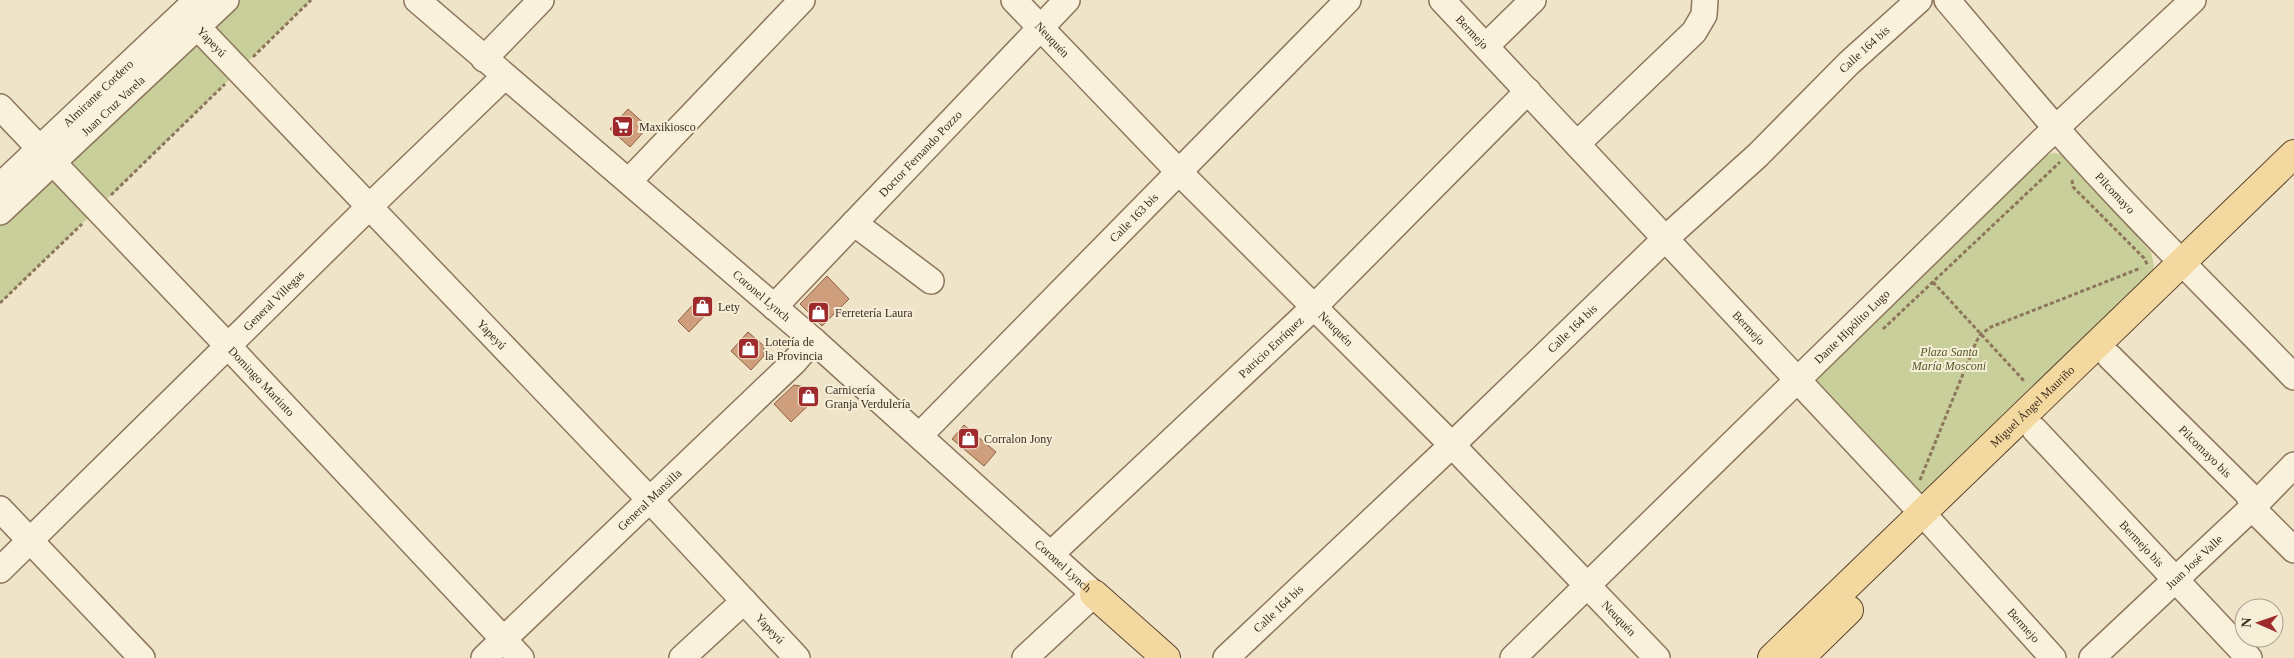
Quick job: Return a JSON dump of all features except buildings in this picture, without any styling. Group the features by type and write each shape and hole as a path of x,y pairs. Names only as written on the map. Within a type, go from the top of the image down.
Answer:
{"main road":[{"name":"Miguel Ángel Mauriño","path":"1772,658 1924,515 2294,154"},
{"name":"Miguel Ángel Mauriño","path":"1800,658 1924,515 2035,430 2110,357 2183,263 2294,179"},
{"name":"Coronel Lynch","path":"1094,594 1166,658"}],"street":[{"name":"Juan Cruz Varela","path":"0,212 46,156 193,13 226,0"},
{"name":"Coronel Lynch","path":"417,0 812,340 920,435 1094,594"},
{"path":"484,58 541,0"},
{"path":"629,181 802,0"},
{"name":"Neuquén","path":"1014,0 1179,172 1452,444 1657,658"},
{"name":"Doctor Fernando Pozzo","path":"774,307 1067,0"},
{"name":"Calle 163 bis","path":"920,435 1348,0"},
{"name":"Bermejo","path":"1442,0 1924,515 2053,658"},
{"path":"1486,46 1533,0"},
{"path":"1577,144 1694,32 1704,15 1706,0"},
{"name":"Calle 164 bis","path":"1226,658 1452,444 1664,239 1758,155 1849,63 1919,0"},
{"name":"Pilcomayo","path":"1947,0 2048,135 2183,263 2294,377"},
{"name":"Dante Hipólito Lugo","path":"1513,658 2048,135 2193,0"},
{"name":"Yapeyú","path":"193,13 238,71 650,500 797,658"},
{"name":"General Villegas","path":"0,570 505,76"},
{"name":"Patricio Enríquez","path":"1051,554 1314,307 1528,91"},
{"name":"Domingo Martinto","path":"0,107 521,658"},
{"path":"0,186 46,156"},
{"path":"854,223 931,280"},
{"name":"General Mansilla","path":"484,658 794,362 812,340"},
{"name":"Pilcomayo bis","path":"2110,357 2246,493 2260,516 2294,550"},
{"name":"Bermejo bis","path":"2035,430 2249,658"},
{"name":"Juan José Valle","path":"2092,658 2255,505 2294,465"},
{"path":"0,509 142,658"},
{"path":"1025,658 1094,594"},
{"path":"682,658 744,601"}],"path":[{"path":"0,303 311,0"},
{"path":"2048,135 2066,166"},
{"path":"1882,330 2062,161"},
{"path":"2071,171 2073,187 2144,258 2148,267"},
{"path":"1924,515 1922,475 1976,342 1981,334 1991,327 2148,267 2183,263"},
{"path":"1916,264 2040,400"}],"green space":[{"path":"236,0 311,0 246,63 211,23"},
{"path":"193,41 229,80 107,199 66,159"},
{"name":"Plaza Santa María Mosconi","path":"2053,153 2062,154 2151,252 2154,266 2151,279 1929,491 1915,492 1814,390 1813,376 2045,156"},
{"path":"51,175 89,217 0,303 0,222"}],"place":[{"name":"Maxikiosco","path":"623,127"},
{"name":"Lety","path":"702,307"},
{"name":"Ferretería Laura","path":"819,313"},
{"name":"Lotería de la Provincia","path":"749,349"},
{"name":"Carnicería Granja Verdulería","path":"809,397"},
{"name":"Corralon Jony","path":"968,439"}]}
